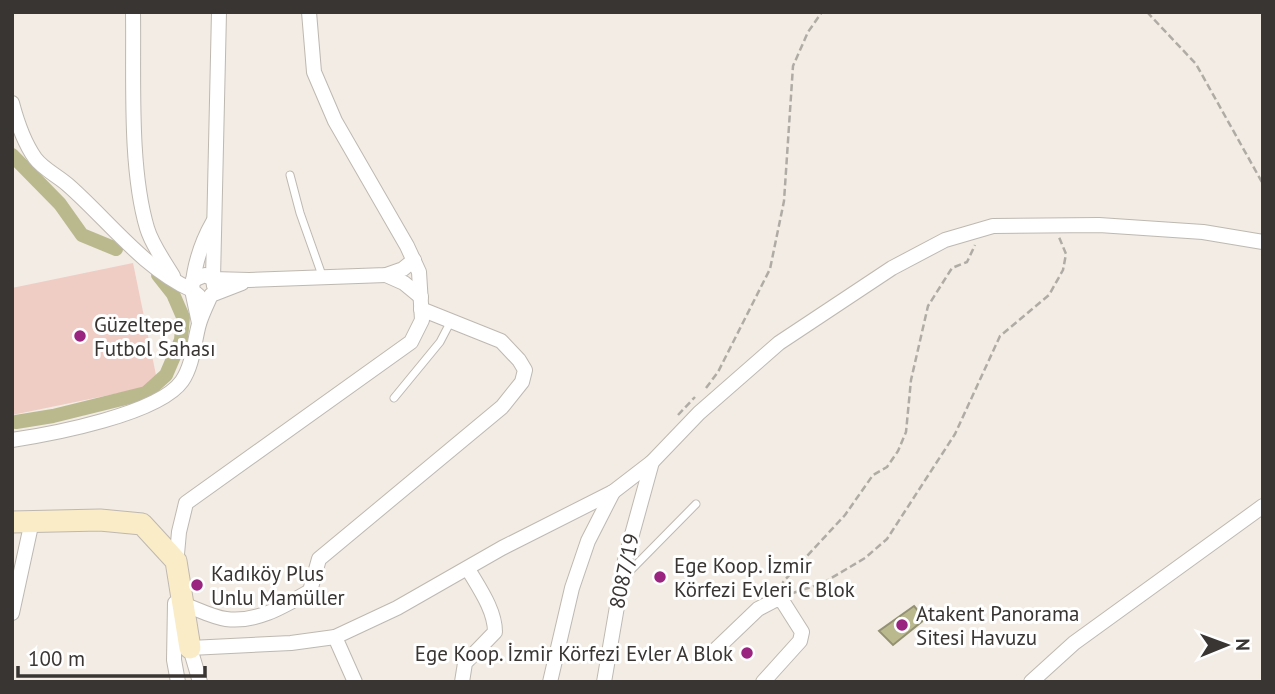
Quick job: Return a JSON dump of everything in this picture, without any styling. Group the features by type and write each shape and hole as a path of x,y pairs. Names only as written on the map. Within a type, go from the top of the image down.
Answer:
{"street":[{"path":"133,12 136,158 141,198 148,230 177,284"},
{"path":"12,440 46,435 124,414 164,397 182,381 214,286 219,12"},
{"path":"178,682 174,660 176,562 186,503 411,342 422,320 419,272 414,260 335,121 314,72 309,12"},
{"path":"12,103 18,127 36,160 68,185 131,247 177,284 193,285 205,275 213,279 249,280 386,275 403,269 414,260"},
{"path":"12,134 31,150"},
{"path":"199,324 193,285 202,240 214,221"},
{"path":"190,648 291,643 335,637 355,629 502,548 613,492 652,462 699,413 779,343 891,268 945,240 993,226 1100,225 1203,232 1263,242"},
{"path":"183,604 223,618 239,619 278,610 310,591 319,559 502,407 522,383 525,370 501,341 451,321 421,303 404,283 386,275"},
{"path":"193,285 202,299 249,280"},
{"name":"8087/19","path":"604,682 621,581 652,462"},
{"path":"550,682 572,588 588,541 613,492"},
{"path":"1031,682 1074,643 1263,506"},
{"path":"12,612 22,522 100,520 142,524 176,562 190,648 200,682"},
{"path":"462,682 465,663 495,632 493,615 468,569"},
{"path":"711,654 758,609 777,599 783,602 802,632 800,641 763,682"},
{"path":"335,637 355,682"}],"lane":[{"path":"290,175 303,224 323,278"},
{"path":"394,398 440,342 451,321"},
{"path":"621,581 696,504"}],"path":[{"path":"706,389 718,372 770,270 784,201 793,66 808,32 822,12"},
{"path":"1147,12 1196,64 1263,184"},
{"path":"983,229 967,262 952,268 928,306 911,380 906,432 898,451 887,467 873,475 845,515 783,582 786,594 824,583 865,558 887,539 955,434 1000,336 1049,295 1063,270 1066,254 1051,226"},
{"path":"678,415 696,397"}],"shaded area":[{"name":"Güzeltepe Futbol Sahası","path":"133,263 158,385 12,415 12,288"},
{"name":"Atakent Panorama Sitesi Havuzu","path":"914,606 925,619 893,645 879,631"}],"waterway":[{"path":"12,155 60,204 82,235 116,249"},
{"path":"16,422 53,416 146,393 166,375 181,340 183,317 173,294 158,275"}],"place":[{"name":"Güzeltepe Futbol Sahası","path":"80,336"},
{"name":"Ege Koop. İzmir Körfezi Evleri C Blok","path":"660,577"},
{"name":"Kadıköy Plus Unlu Mamüller","path":"197,585"},
{"name":"Atakent Panorama Sitesi Havuzu","path":"902,625"},
{"name":"Ege Koop. İzmir Körfezi Evler A Blok","path":"747,653"}]}
